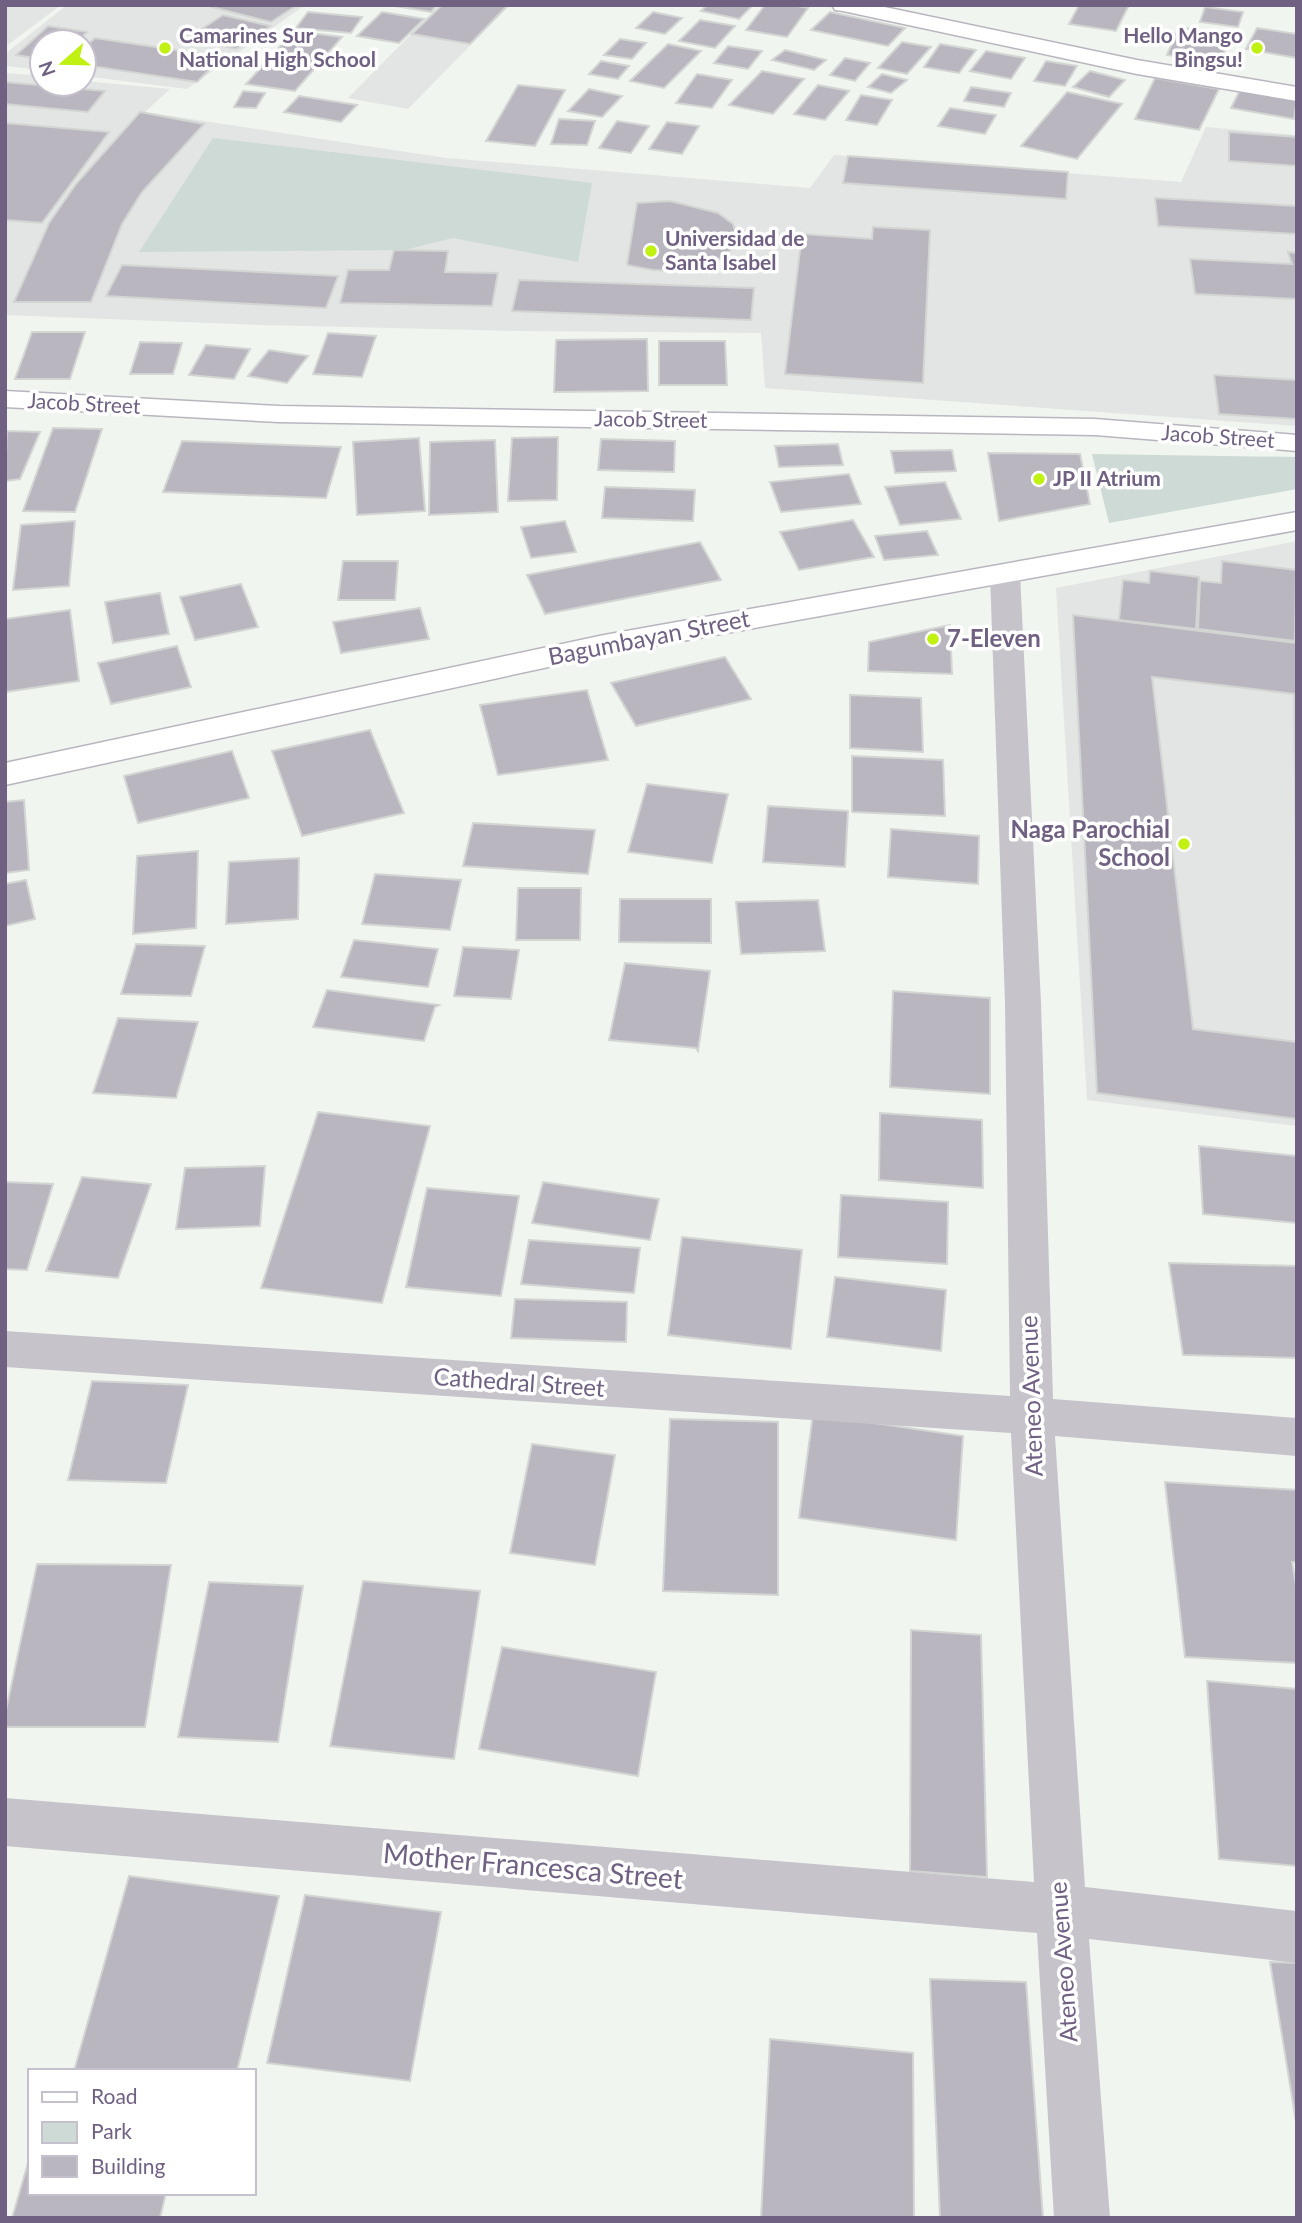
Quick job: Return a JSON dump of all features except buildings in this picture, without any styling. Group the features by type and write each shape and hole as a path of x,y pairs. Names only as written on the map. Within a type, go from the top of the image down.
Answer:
{"main road":[{"path":"843,5 1137,67 1297,94"},
{"name":"Jacob Street","path":"5,399 279,414 1095,427 1297,443"},
{"name":"Bagumbayan Street","path":"5,774 604,645 1297,521"}],"street":[{"name":"Ateneo Avenue","path":"1005,574 1023,1003 1032,1416 1082,2218"},
{"name":"Cathedral Street","path":"5,1349 1032,1416 1297,1437"},
{"name":"Mother Francesca Street","path":"5,1822 1061,1910 1297,1937"}],"shaded area":[{"path":"5,5 61,5 28,28 5,47"},
{"name":"Camarines Sur National High School","path":"67,5 305,5 187,89 98,78 98,28 38,28"},
{"path":"440,5 510,5 408,109 348,98"},
{"name":"Camarines Sur National High School","path":"28,36 28,68 5,66 5,54"},
{"name":"Universidad de Santa Isabel","path":"5,73 28,75 28,98 98,98 98,82 170,89 145,112 446,158 810,188 834,155 1181,182 1206,127 1297,135 1297,426 765,388 761,333 263,325 5,315"},
{"name":"Naga Parochial School","path":"1297,541 1297,1126 1087,1100 1056,588"}],"green space":[{"path":"213,138 592,183 578,262 453,238 405,250 139,252"},
{"path":"1092,454 1297,457 1297,489 1109,523"}],"place":[{"name":"Camarines Sur National High School","path":"165,48"},
{"name":"Hello Mango Bingsu!","path":"1257,48"},
{"name":"Universidad de Santa Isabel","path":"651,251"},
{"name":"JP II Atrium","path":"1039,479"},
{"name":"7-Eleven","path":"933,639"},
{"name":"Naga Parochial School","path":"1184,844"}]}
